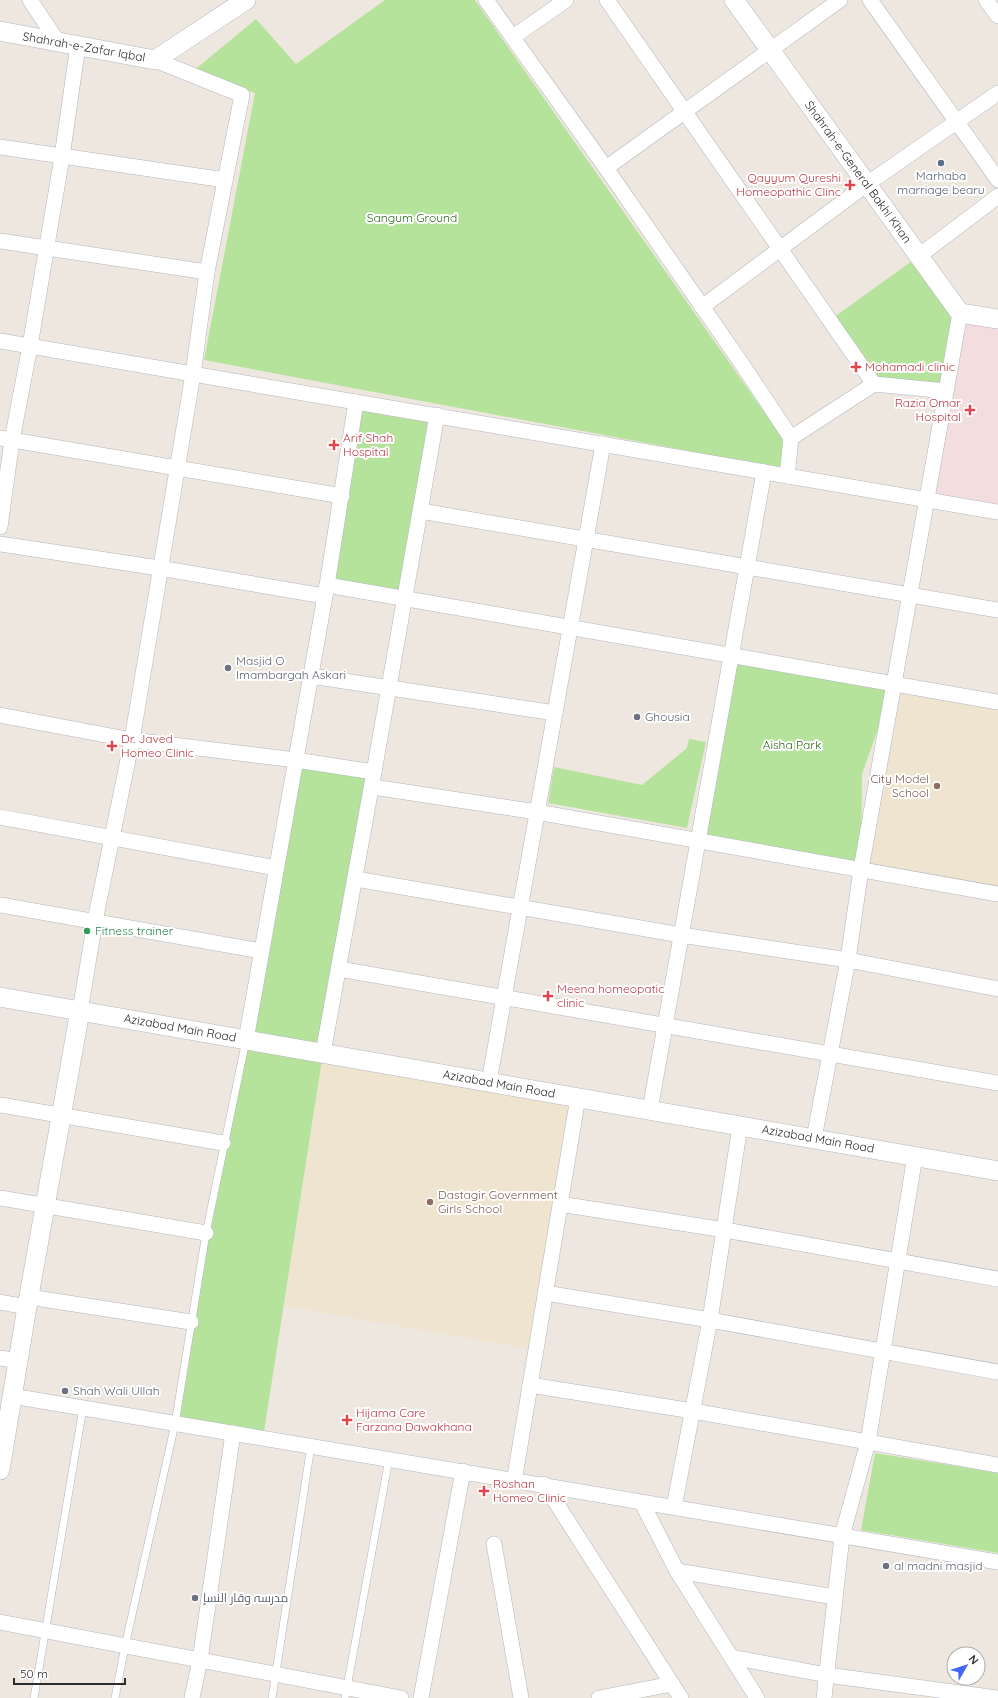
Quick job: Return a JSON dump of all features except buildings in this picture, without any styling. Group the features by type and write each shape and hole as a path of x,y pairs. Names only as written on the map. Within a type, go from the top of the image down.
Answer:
{"street":[{"path":"30,0 58,42"},
{"name":"Shahrah-e-Zafar Iqbal","path":"0,31 155,60 246,0"},
{"path":"486,0 606,168 791,438 787,476"},
{"path":"513,37 566,0"},
{"path":"607,0 686,111 874,384"},
{"name":"Shahrah-e-General Bakhi Khan","path":"734,0 960,313"},
{"path":"606,168 840,0"},
{"path":"870,0 998,180"},
{"path":"986,0 998,16"},
{"path":"0,527 6,439 30,346 62,157 78,45"},
{"path":"0,1470 4,1416 12,1396 9,1360 28,1302 80,1011 94,921 113,838 132,740 159,568 177,469 207,272 242,95 155,60"},
{"path":"702,307 867,184 998,93"},
{"path":"0,147 225,180"},
{"path":"919,256 998,196"},
{"path":"0,240 207,272"},
{"path":"814,1138 848,960 861,869 960,313 998,319"},
{"path":"0,341 998,512"},
{"path":"791,438 874,384 946,391"},
{"path":"246,1040 311,676 342,496 356,402"},
{"path":"323,1053 373,787 374,772 406,599 437,415"},
{"path":"6,439 342,496"},
{"path":"490,1082 603,444"},
{"path":"650,1110 680,935 764,472"},
{"path":"421,511 998,610"},
{"path":"0,544 159,568 406,599 998,702"},
{"path":"311,676 555,713"},
{"path":"0,716 132,740 296,760 374,772"},
{"path":"373,787 538,812 998,894"},
{"path":"0,817 276,868"},
{"path":"356,879 680,935 848,960 998,989"},
{"path":"0,905 262,951"},
{"path":"339,970 998,1083"},
{"name":"Azizabad Main Road","path":"0,997 998,1171"},
{"path":"514,1482 578,1097"},
{"path":"0,1105 223,1143"},
{"path":"674,1507 694,1411 710,1320 740,1126"},
{"path":"824,1698 842,1536 868,1442 915,1156"},
{"path":"0,1198 206,1233"},
{"path":"560,1204 725,1230 998,1279"},
{"path":"546,1293 710,1320 998,1372"},
{"path":"0,1302 28,1302 191,1322"},
{"path":"530,1385 694,1411 998,1465"},
{"path":"12,1396 463,1471 514,1482 544,1484 998,1562"},
{"path":"192,1698 200,1660 233,1433"},
{"path":"421,1698 463,1471"},
{"path":"544,1484 681,1698"},
{"path":"642,1502 677,1571 757,1698"},
{"path":"494,1544 521,1698"},
{"path":"677,1571 835,1597"},
{"path":"0,1622 277,1674 346,1693 401,1698"},
{"path":"731,1657 827,1675 998,1698"},
{"path":"599,1698 672,1684"}],"lane":[{"path":"115,1698 125,1646 175,1424 206,1233 223,1143 246,1040"},
{"path":"34,1698 83,1408"},
{"path":"272,1698 277,1674 311,1446"},
{"path":"346,1693 389,1459"}],"shaded area":[{"name":"Razia Omar Hospital","path":"960,313 998,319 998,512 927,500"},
{"name":"City Model School","path":"894,684 998,702 998,894 861,869"},
{"name":"Dastagir Government Girls School","path":"323,1053 578,1097 536,1350 284,1306"}],"green space":[{"name":"Sangum Ground","path":"385,0 475,0 783,439 780,468 204,360 255,93 192,72 256,19 296,64"},
{"path":"919,256 960,313 946,391 874,384 830,320"},
{"path":"356,402 437,415 406,599 327,585"},
{"name":"Aisha Park","path":"730,656 894,684 862,774 861,869 697,840"},
{"path":"689,739 706,742 687,828 548,803 554,767 642,785 687,748"},
{"path":"296,760 374,772 323,1053 263,1438 175,1424"},
{"path":"875,1453 998,1473 998,1553 861,1530"}],"place":[{"name":"Marhaba marriage bearu","path":"941,163"},
{"name":"Qayyum Qureshi Homeopathic Clinc","path":"850,185"},
{"name":"Mohamadi clinic","path":"856,367"},
{"name":"Razia Omar Hospital","path":"970,410"},
{"name":"Arif Shah Hospital","path":"334,445"},
{"name":"Masjid O Imambargah Askari","path":"228,668"},
{"name":"Ghousia","path":"637,717"},
{"name":"Dr. Javed Homeo Clinic","path":"112,746"},
{"name":"City Model School","path":"937,786"},
{"name":"Fitness trainer","path":"87,931"},
{"name":"Meena homeopatic clinic","path":"548,996"},
{"name":"Dastagir Government Girls School","path":"430,1202"},
{"name":"Shah Wali Ullah","path":"65,1391"},
{"name":"Hijama Care Farzana Dawakhana","path":"347,1420"},
{"name":"Roshan Homeo Clinic","path":"484,1491"},
{"name":"al madni masjid","path":"886,1566"},
{"name":"مدرسہ وقار النسإ","path":"195,1598"}]}
